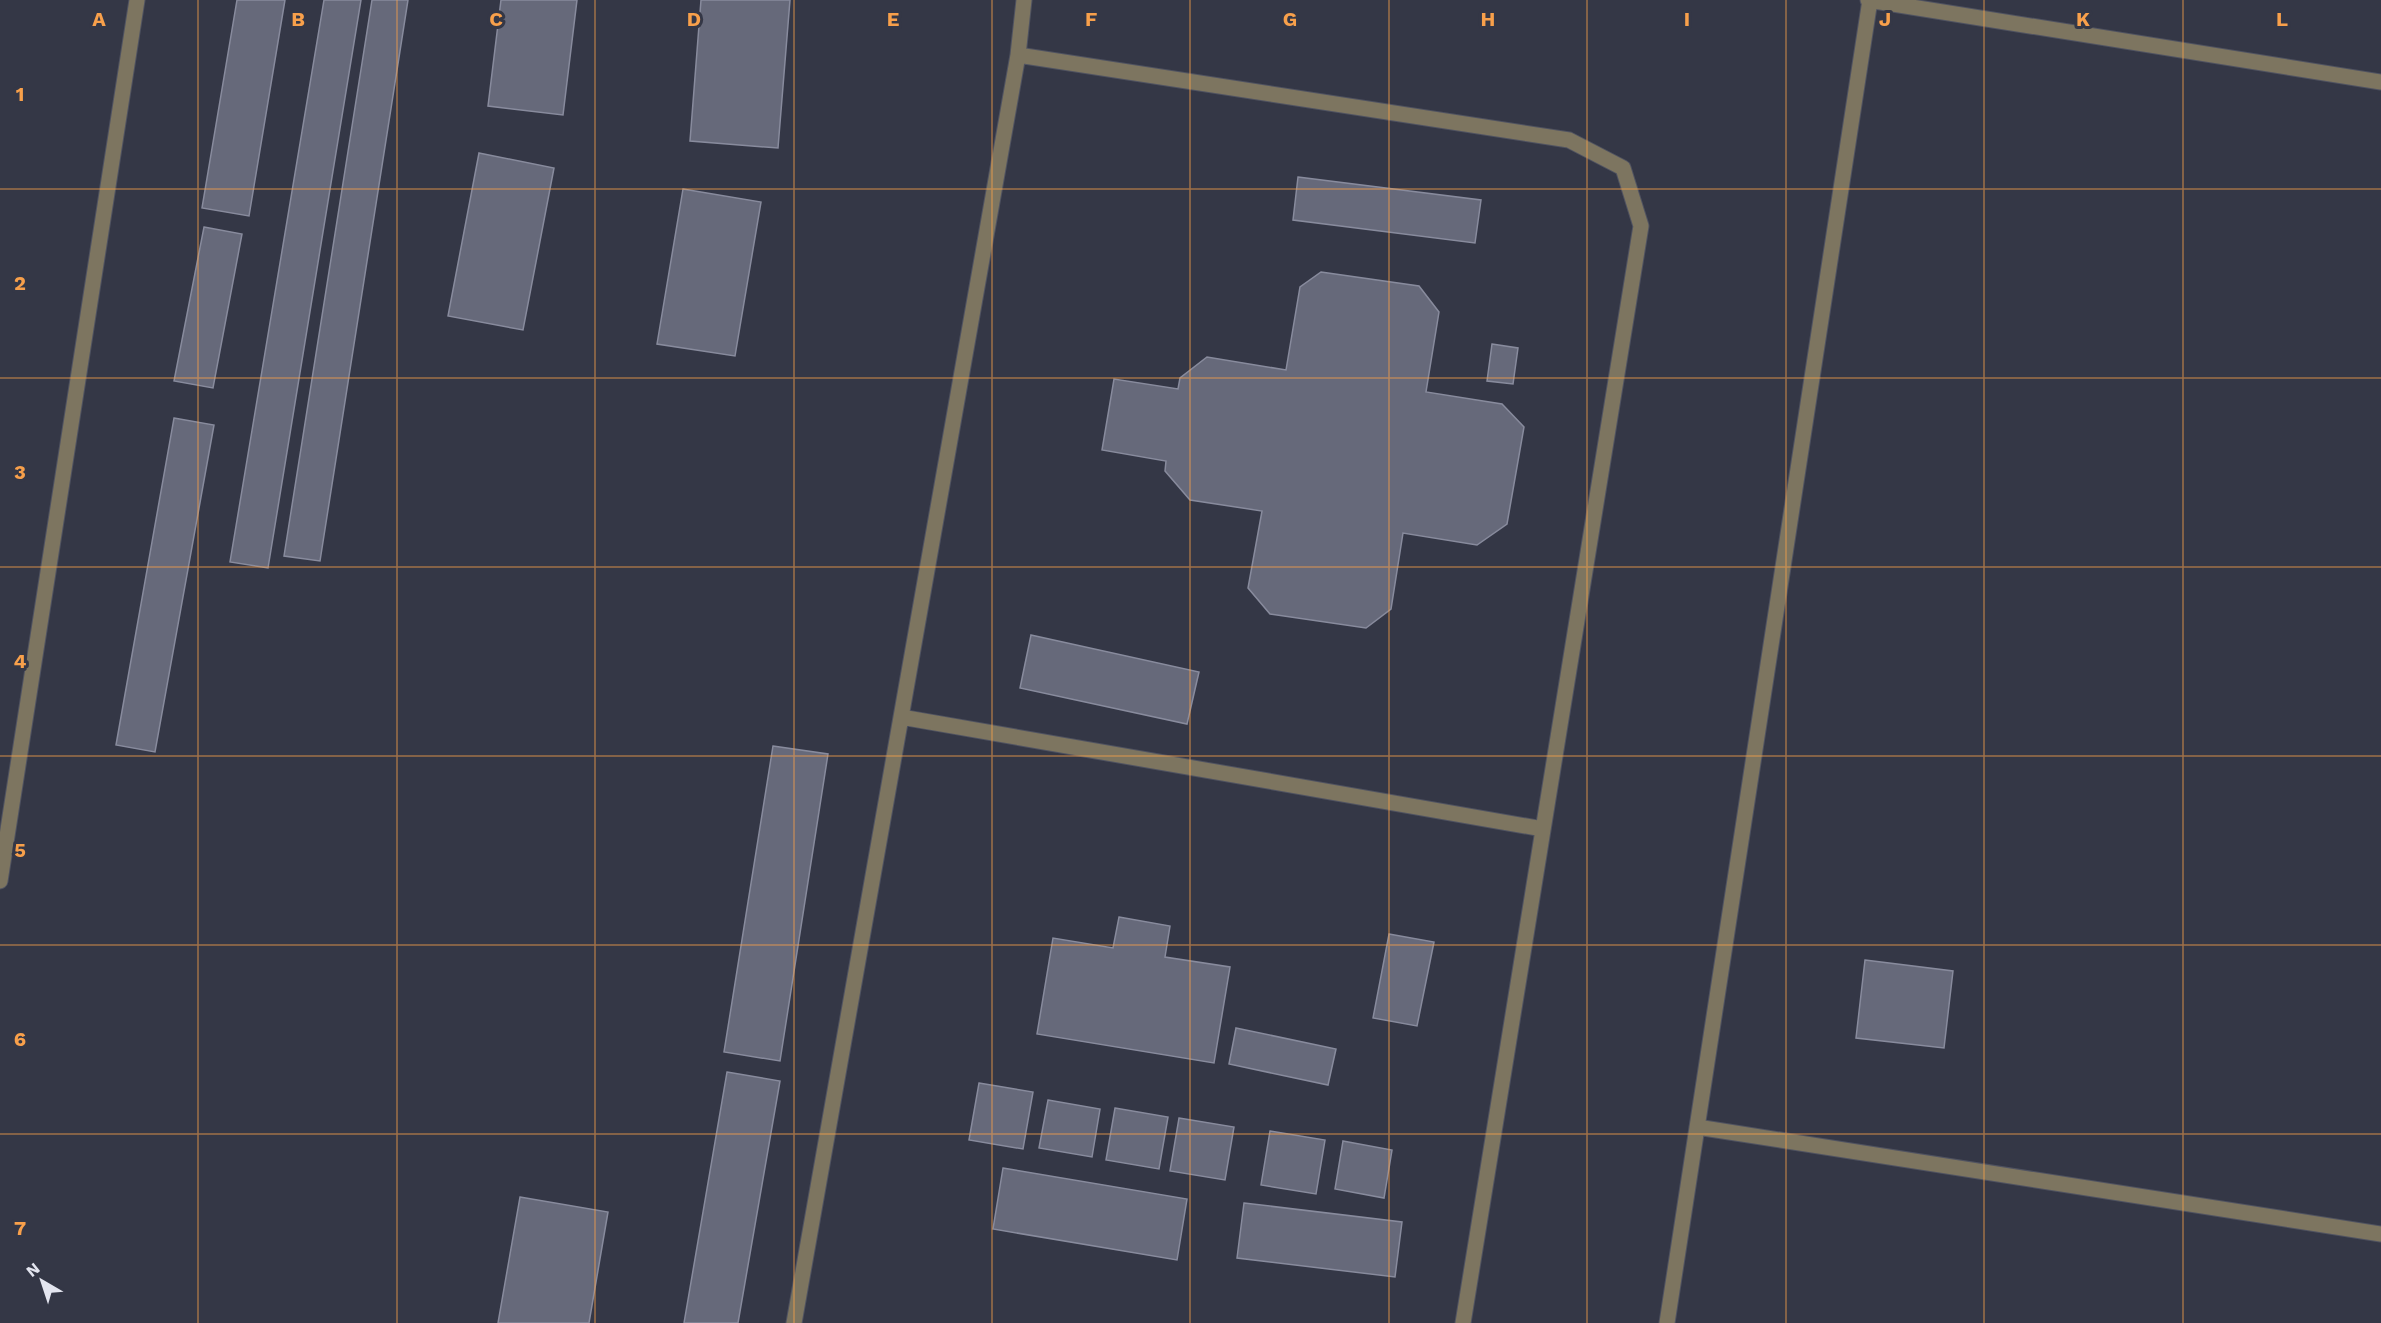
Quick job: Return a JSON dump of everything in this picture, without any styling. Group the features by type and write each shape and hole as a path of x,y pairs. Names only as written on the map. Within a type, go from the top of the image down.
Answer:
{"street":[{"path":"0,881 137,0"},
{"path":"794,1323 1018,55 1024,0"},
{"path":"1667,1323 1869,0 2381,82"},
{"path":"1018,55 1569,140 1623,168 1641,225 1462,1323"},
{"path":"901,717 1543,829"},
{"path":"1697,1127 2381,1234"}],"building":[{"path":"237,0 285,0 249,216 202,208"},
{"path":"324,0 361,0 268,568 230,562"},
{"path":"372,0 408,0 320,561 284,556"},
{"path":"501,0 577,0 563,115 488,106"},
{"path":"701,0 790,0 778,148 690,141"},
{"path":"479,153 554,168 523,330 448,316"},
{"path":"1298,177 1481,200 1475,243 1293,220"},
{"path":"683,189 761,202 735,356 657,344"},
{"path":"204,227 242,234 213,388 174,381"},
{"path":"1321,272 1419,286 1439,312 1426,392 1502,404 1524,427 1507,524 1477,545 1403,533 1391,609 1366,628 1270,614 1248,588 1262,511 1190,500 1165,471 1166,461 1102,450 1114,379 1178,389 1180,378 1207,357 1286,370 1300,287"},
{"path":"1492,344 1518,348 1513,384 1487,381"},
{"path":"174,418 214,425 155,752 116,745"},
{"path":"1031,635 1199,672 1187,724 1020,688"},
{"path":"773,746 828,754 780,1061 724,1052"},
{"path":"1119,917 1170,926 1165,957 1230,967 1214,1063 1037,1034 1053,938 1113,948"},
{"path":"1389,934 1434,942 1417,1026 1373,1018"},
{"path":"1865,960 1953,971 1944,1048 1856,1038"},
{"path":"1236,1028 1336,1049 1328,1085 1229,1064"},
{"path":"727,1072 780,1081 738,1323 684,1323"},
{"path":"979,1083 1033,1092 1023,1149 969,1140"},
{"path":"1048,1100 1100,1109 1092,1157 1039,1148"},
{"path":"1115,1108 1168,1117 1159,1169 1106,1160"},
{"path":"1179,1118 1234,1127 1225,1180 1170,1171"},
{"path":"1270,1131 1325,1140 1316,1194 1261,1185"},
{"path":"1343,1141 1392,1150 1384,1198 1335,1189"},
{"path":"1003,1168 1187,1199 1177,1260 993,1229"},
{"path":"520,1197 608,1212 589,1323 498,1323"},
{"path":"1244,1203 1402,1222 1395,1277 1237,1258"}]}
